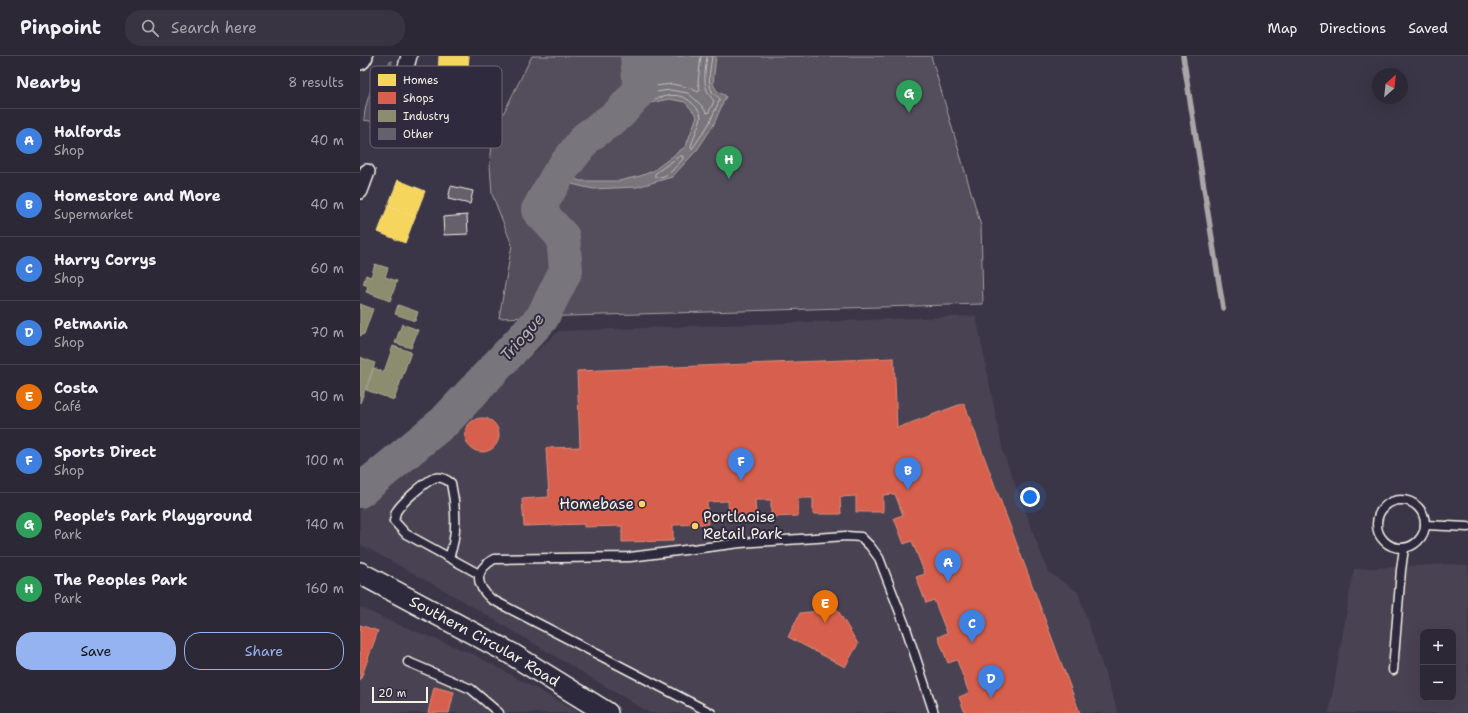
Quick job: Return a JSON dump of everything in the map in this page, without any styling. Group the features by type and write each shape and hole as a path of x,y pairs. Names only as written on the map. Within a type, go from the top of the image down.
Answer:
{"main road":[{"name":"Southern Circular Road","path":"360,573 510,653 608,713"}],"street":[{"path":"406,66 409,56"},
{"path":"360,191 367,172"}],"lane":[{"path":"449,557 455,538 454,493 451,483 445,478 435,478 402,505 396,513 394,522 406,534 479,574"},
{"path":"1397,500 1406,500 1420,509 1424,517 1425,525 1424,533 1413,546 1396,548 1388,545 1382,540 1378,532 1377,524 1378,516 1382,509 1389,503 1397,500"},
{"path":"1425,525 1468,527"},
{"path":"711,713 491,599 483,591 478,580 479,574 485,564 494,559 630,557 740,543 846,536 861,537 879,558 906,628 934,713"},
{"path":"1393,670 1404,548"},
{"path":"408,662 471,689 498,713"}],"shaded area":[{"path":"532,56 931,56 981,226 983,304 499,318 512,245 492,194 490,165 492,148 502,148 502,116"},
{"path":"392,60 391,66 386,66"},
{"path":"370,92 370,121 364,120"},
{"name":"Portlaoise Retail Park","path":"976,316 1003,452 1048,572 1078,592 1118,713 650,713 458,598 360,544 360,508 559,331"},
{"path":"1449,564 1468,565 1468,713 1329,713 1354,569"},
{"path":"360,607 385,619 475,655 580,713 360,713"}],"water":[{"path":"637,56 716,56 713,84 717,91 726,96 713,126 697,150 672,177 637,187 593,189 567,183 559,173 586,138 619,114 640,90","holes":["669,99 685,102 697,116 686,146 653,171 619,181 580,181 570,177 567,168 592,137 628,110 641,105"]}],"building: Homes":[{"path":"439,56 469,56 468,66 439,66"},
{"path":"398,180 425,191 415,217 388,206"},
{"path":"388,206 415,217 405,243 378,232"}],"building: Shops":[{"path":"894,358 897,428 964,403 1080,713 965,713 959,697 969,693 957,660 948,663 938,637 947,633 934,600 926,603 916,577 925,574 912,541 904,544 894,518 903,515 895,494 883,495 883,512 856,512 856,496 840,497 841,514 813,514 813,498 798,498 798,516 771,517 771,500 755,500 756,517 729,518 728,501 707,502 708,524 673,525 673,541 622,542 622,526 584,527 584,524 524,526 522,499 549,497 546,448 580,447 577,371"},
{"path":"479,418 485,418 489,419 496,425 499,435 498,442 492,449 485,452 479,452 475,451 468,445 465,438 465,432 466,428 472,421"},
{"path":"837,609 858,644 845,667 788,637 800,613"},
{"path":"360,625 378,631 360,681"},
{"path":"434,687 454,692 449,713 428,713"}],"building: Industry":[{"path":"375,264 388,268 385,277 397,281 390,301 366,292 368,286 363,284 366,275 371,277"},
{"path":"360,304 373,309 364,334 360,336"},
{"path":"398,305 418,312 415,321 395,314"},
{"path":"402,324 418,330 411,348 395,343"},
{"path":"393,346 411,352 394,400 366,390 374,368 384,372"},
{"path":"360,357 375,363 360,403"}],"building: Other":[{"path":"451,186 473,191 470,204 448,199"},
{"path":"467,215 468,234 444,235 443,217"}],"waterway":[{"name":"Triogue","path":"360,491 445,421 542,318 566,270 563,237 538,210 559,173 586,138 619,114 640,90 637,56"},
{"path":"1183,56 1223,308"}],"place":[{"name":"People's Park Playground","path":"909,113"},
{"name":"The Peoples Park","path":"729,179"},
{"name":"Sports Direct","path":"741,481"},
{"name":"Homestore and More","path":"908,490"},
{"name":"Homebase","path":"642,504"},
{"name":"Portlaoise Retail Park","path":"695,526"},
{"name":"Halfords","path":"948,582"},
{"name":"Costa","path":"825,623"},
{"name":"Harry Corrys","path":"972,643"},
{"name":"Petmania","path":"991,698"}]}
